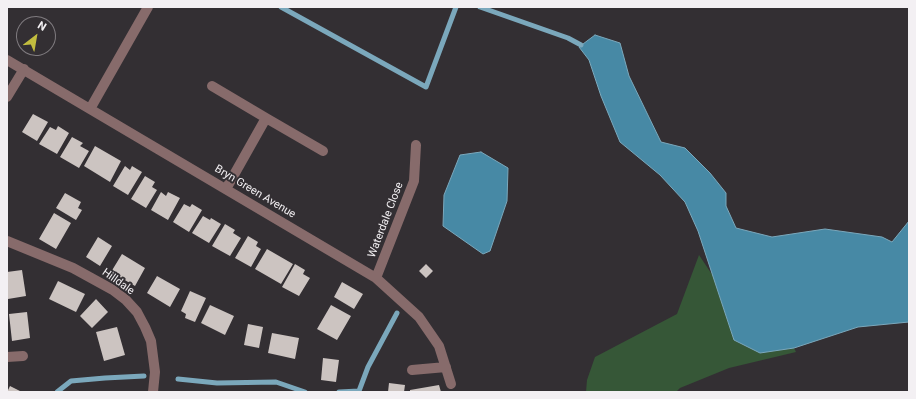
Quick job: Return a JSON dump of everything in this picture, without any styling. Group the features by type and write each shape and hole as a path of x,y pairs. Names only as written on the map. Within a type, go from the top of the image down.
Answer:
{"street":[{"path":"90,109 148,7"},
{"name":"Bryn Green Avenue","path":"7,60 376,278 419,317 439,346 451,384"},
{"path":"7,97 24,69"},
{"path":"212,86 323,151"},
{"path":"226,189 266,118"},
{"name":"Waterdale Close","path":"376,278 414,181 416,145"},
{"name":"Hilldale","path":"7,241 73,268 113,290 126,300 137,312 151,341 155,372 153,392"},
{"path":"7,357 23,356"},
{"path":"412,370 446,367"}],"green space":[{"path":"699,255 713,276 734,340 760,353 794,348 796,352 729,368 680,388 676,392 586,392 587,380 595,357 677,314"}],"water":[{"path":"595,35 620,43 629,76 661,142 685,148 710,173 726,193 726,206 736,228 772,237 825,229 882,237 892,242 909,221 909,322 858,327 794,348 760,353 734,340 698,231 685,202 660,175 620,142 601,96 589,60 579,47"},
{"path":"481,152 508,168 507,201 490,251 483,254 443,226 444,195 460,155"}],"building":[{"path":"33,114 48,122 37,141 22,132"},
{"path":"58,126 69,133 57,154 39,144 50,127 56,130"},
{"path":"72,137 83,143 80,146 89,151 79,168 60,157"},
{"path":"95,146 121,161 110,182 84,166"},
{"path":"125,166 130,170 132,166 142,172 128,195 113,186"},
{"path":"145,176 155,182 152,187 157,190 146,208 131,199"},
{"path":"161,192 166,196 168,192 180,198 168,220 151,210"},
{"path":"65,193 81,202 78,208 82,210 76,220 56,208"},
{"path":"184,204 190,207 192,204 202,210 189,232 173,222"},
{"path":"54,213 71,223 56,249 39,239"},
{"path":"203,216 210,220 211,218 221,224 209,243 192,233"},
{"path":"225,224 235,230 233,233 241,238 230,256 212,246"},
{"path":"248,236 258,242 256,246 261,249 251,267 235,258"},
{"path":"98,237 112,246 100,266 86,257"},
{"path":"267,249 293,264 281,284 255,269"},
{"path":"122,254 145,268 135,286 111,272"},
{"path":"295,264 305,270 303,274 310,278 299,296 282,287"},
{"path":"426,264 433,271 426,278 419,271"},
{"path":"22,270 26,296 8,299 7,272"},
{"path":"157,276 180,289 170,307 147,293"},
{"path":"58,281 85,294 76,312 49,299"},
{"path":"342,282 363,294 354,309 334,297"},
{"path":"190,291 206,298 195,322 185,318 186,314 181,311"},
{"path":"96,299 108,312 92,328 80,316"},
{"path":"210,305 234,316 225,335 201,323"},
{"path":"331,305 351,316 337,340 317,329"},
{"path":"27,312 30,338 12,341 9,314"},
{"path":"248,324 263,327 259,348 244,345"},
{"path":"117,327 125,355 104,361 96,332"},
{"path":"272,333 299,338 295,359 268,353"},
{"path":"323,358 339,360 336,382 321,380"},
{"path":"389,383 405,385 404,392 388,392"},
{"path":"439,385 441,392 410,392 410,390"},
{"path":"10,386 22,392 7,392"}],"waterway":[{"path":"281,7 426,87 456,7"},
{"path":"480,7 568,38 581,45"},
{"path":"339,392 359,391 368,367 397,313"},
{"path":"57,392 71,381 144,376"},
{"path":"178,379 217,383 276,382 305,392"}]}
